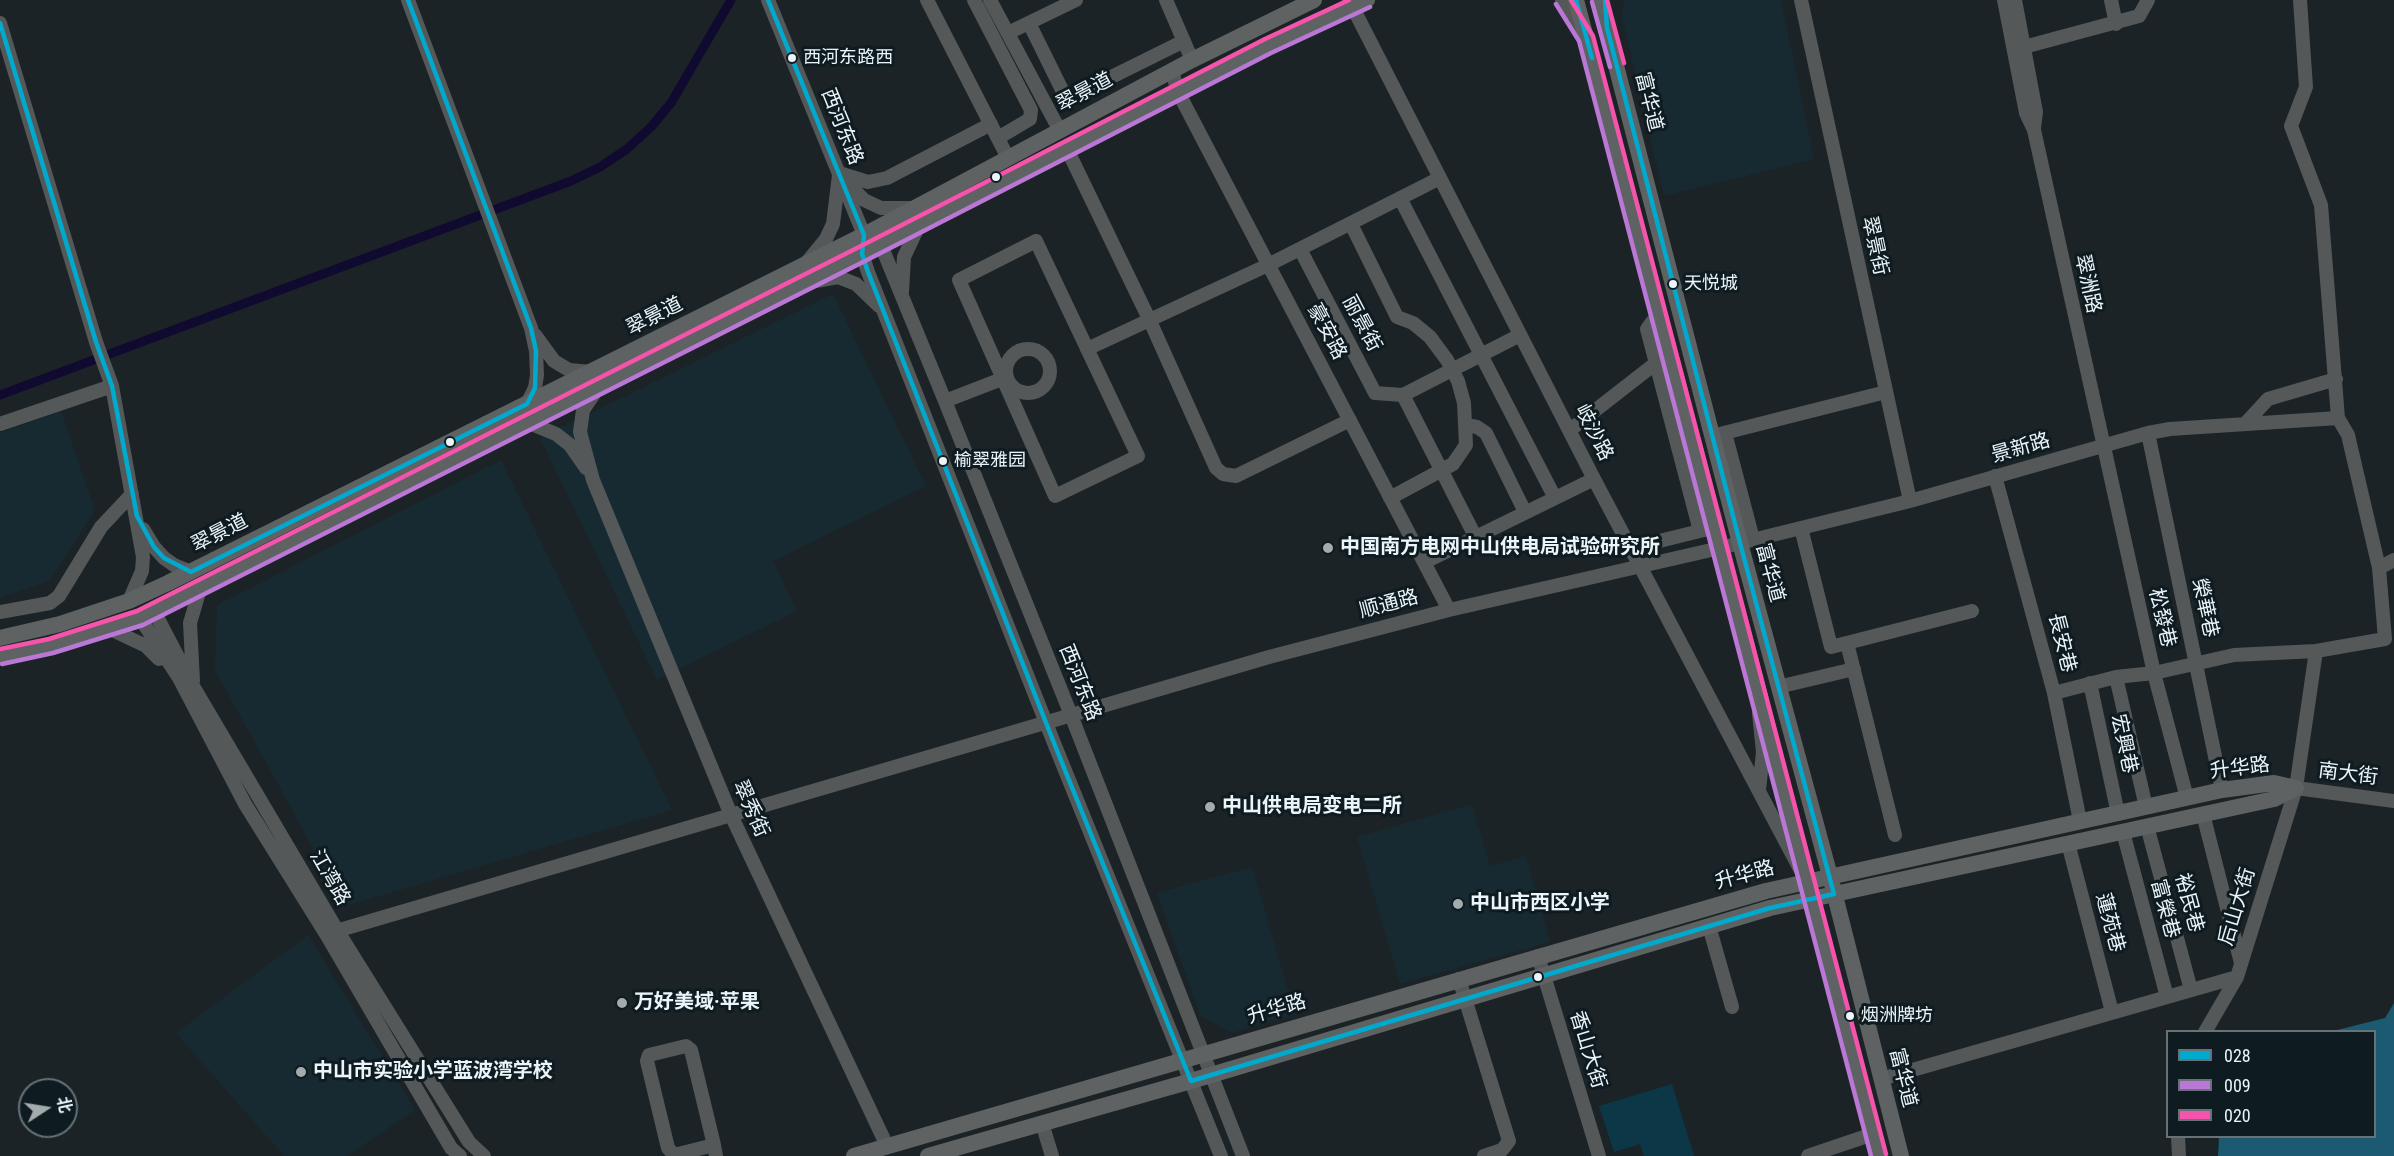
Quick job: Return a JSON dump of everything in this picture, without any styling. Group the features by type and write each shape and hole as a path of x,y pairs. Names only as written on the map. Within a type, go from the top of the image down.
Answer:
{"main road":[{"name":"翠景道","path":"0,657 51,646 147,615 200,589 598,388 805,274 864,235 1192,60 1314,0"},
{"name":"翠景道","path":"0,638 60,624 129,601 591,372 805,274 862,254 1350,4 1367,0"},
{"name":"富华道","path":"1576,0 1661,320 1708,529 1720,548 1879,1156"},
{"name":"富华道","path":"1599,0 1746,541 1779,687 1901,1156"},
{"path":"1773,753 1795,748"},
{"name":"升华路","path":"854,1156 1538,956 1807,881 2222,790 2274,783 2296,788"},
{"name":"升华路","path":"928,1156 1191,1081 1770,908 2274,799 2296,788"}],"street":[{"path":"408,0 531,328 536,351 537,375 535,388 527,404"},
{"name":"西河东路","path":"768,0 864,235 862,254 883,309 1046,723 1221,1156"},
{"path":"927,0 1008,158"},
{"path":"974,0 1031,110 1030,119 998,138"},
{"path":"990,0 1060,131"},
{"path":"1008,33 1076,0"},
{"path":"1166,0 1192,60"},
{"path":"1562,0 1586,38"},
{"path":"1605,0 1607,28"},
{"name":"翠景街","path":"1801,0 1910,501"},
{"name":"翠洲路","path":"2004,0 2026,113 2034,130 2103,445"},
{"name":"翠洲路","path":"2015,0 2036,112 2034,130"},
{"path":"2111,0 2116,24"},
{"path":"2024,47 2139,16 2148,0"},
{"path":"2054,693 2116,676 2154,673 2234,655 2316,651 2385,639 2379,568 2348,435 2338,418 2321,205 2291,126 2306,87 2300,0"},
{"name":"岐沙路","path":"1350,4 1594,479 1807,881"},
{"path":"0,23 110,382 143,557 142,571 129,601"},
{"path":"1029,23 1065,96 1069,99 1184,41"},
{"name":"豪安路","path":"1172,71 1178,92 1449,610"},
{"path":"839,173 868,182 887,177 991,124"},
{"path":"1067,149 1150,321 1216,468 1223,474 1236,476 1350,420"},
{"path":"839,173 864,200 881,208 914,208"},
{"path":"839,173 833,224 805,274 838,277 856,284 883,309"},
{"path":"1087,349 1300,249 1440,178"},
{"path":"1400,198 1555,498"},
{"path":"1351,224 1396,317 1413,323 1430,337 1452,370 1464,404 1466,445 1453,464 1390,498"},
{"path":"902,297 904,257 920,225"},
{"path":"864,235 881,244"},
{"path":"1035,241 1087,349 1138,456 1055,496 1005,377 959,280 1035,241"},
{"name":"西河东路","path":"881,244 1071,715 1243,1156"},
{"name":"丽景街","path":"1300,249 1375,393 1403,395"},
{"path":"1631,548 1708,529 1647,329 1652,322 1661,320"},
{"path":"531,328 554,361 569,370 591,372"},
{"path":"1475,536 1403,395 1520,335"},
{"path":"1570,430 1656,363"},
{"path":"945,401 1005,377"},
{"path":"2245,424 2268,399 2336,379"},
{"path":"0,424 110,382"},
{"path":"593,480 580,432 583,410 598,388"},
{"path":"1718,435 1886,392"},
{"name":"景新路","path":"1720,548 1910,501 2148,433 2170,429 2338,418"},
{"path":"529,423 556,434 570,445 593,480"},
{"path":"1466,425 1477,427 1486,434 1526,512"},
{"name":"榮華巷","path":"2148,433 2222,790"},
{"name":"松發巷","path":"2103,445 2154,673 2187,798"},
{"name":"長安巷","path":"1995,476 2054,693 2080,821"},
{"path":"1425,562 1594,479"},
{"name":"翠秀街","path":"593,480 731,815 887,1146"},
{"path":"0,612 50,603 59,596 101,527 132,494"},
{"path":"137,516 154,548 174,565 191,572"},
{"path":"1801,528 1831,647 1972,611"},
{"name":"顺通路","path":"331,932 1269,657 1449,610 1720,548"},
{"path":"2379,568 2394,560"},
{"path":"194,686 190,623 200,589"},
{"name":"江湾路","path":"147,615 245,804 469,1142 484,1156"},
{"name":"江湾路","path":"147,615 194,686 451,1148 460,1156"},
{"path":"108,628 146,646 179,678"},
{"path":"1847,643 1894,835"},
{"name":"后山大街","path":"2206,1030 2239,970 2296,788 2316,651"},
{"path":"1779,687 1854,669"},
{"path":"2116,676 2146,807"},
{"name":"宏興巷","path":"2090,683 2118,814"},
{"path":"1756,688 1762,752 1759,791"},
{"name":"南大街","path":"2296,788 2394,801"},
{"path":"1881,1079 2191,990 2239,970 2203,814"},
{"name":"裕民巷","path":"2147,826 2191,990"},
{"name":"富榮巷","path":"2122,832 2167,997"},
{"name":"蓮苑巷","path":"2068,843 2112,1012"},
{"path":"1708,926 1732,1007"},
{"name":"香山大街","path":"1538,956 1599,1156"},
{"path":"1459,979 1509,1141 1502,1150 1484,1156"},
{"path":"686,1046 691,1050 715,1151 674,1155 668,1148 647,1060 649,1055 686,1046"},
{"path":"1042,1123 1052,1156"},
{"path":"1808,1156 1873,1134"},
{"path":"2178,1138 2179,1156"}],"shaded area":[{"path":"1624,0 1781,0 1814,159 1664,196 1622,17"},
{"path":"833,294 926,486 773,561 797,611 657,680 540,438"},
{"path":"61,411 95,510 49,581 0,598 0,433"},
{"path":"501,460 672,810 345,906 215,670 217,605"},
{"name":"中山市西区小学","path":"1472,804 1490,866 1526,856 1550,942 1400,984 1357,837"},
{"path":"1252,867 1295,1015 1231,1033 1200,1015 1157,893"},
{"name":"中山市实验小学蓝波湾学校","path":"308,935 415,1110 347,1156 284,1156 176,1033"},
{"path":"2394,1003 2394,1156 2218,1156 2219,1138 2376,1138 2376,1030 2337,1030 2385,1018"},
{"path":"1672,1084 1694,1156 1644,1156 1640,1144 1614,1152 1599,1106"}],"waterway":[{"path":"0,395 571,181 600,167 627,149 651,127 671,103 731,0"}],"transit line":[{"name":"028","path":"0,23 96,342 112,386 137,516 154,547 164,558 191,572 527,404 535,388 536,351 531,328 408,0"},
{"name":"028","path":"768,0 864,235 862,254 868,272 1056,748 1191,1081 1770,908 1834,894 1740,543 1607,28 1605,0"},
{"name":"020","path":"0,649 49,639 137,611 859,247 1265,39 1349,0"},
{"name":"020","path":"1571,0 1593,36 1886,1154"},
{"name":"028","path":"1576,0 1592,58"},
{"name":"020","path":"1607,0 1624,63"},
{"name":"009","path":"1592,2 1610,67"},
{"name":"009","path":"1556,4 1579,41 1871,1156"},
{"name":"009","path":"2,664 53,653 143,625 865,261 1271,53 1370,7"}],"place":[{"name":"西河东路西","path":"792,58"},
{"name":"天悦城","path":"1673,284"},
{"name":"榆翠雅园","path":"943,461"},
{"name":"中国南方电网中山供电局试验研究所","path":"1328,548"},
{"name":"中山供电局变电二所","path":"1210,807"},
{"name":"中山市西区小学","path":"1458,904"},
{"name":"万好美域·苹果","path":"622,1003"},
{"name":"烟洲牌坊","path":"1850,1016"},
{"name":"中山市实验小学蓝波湾学校","path":"301,1072"}]}
